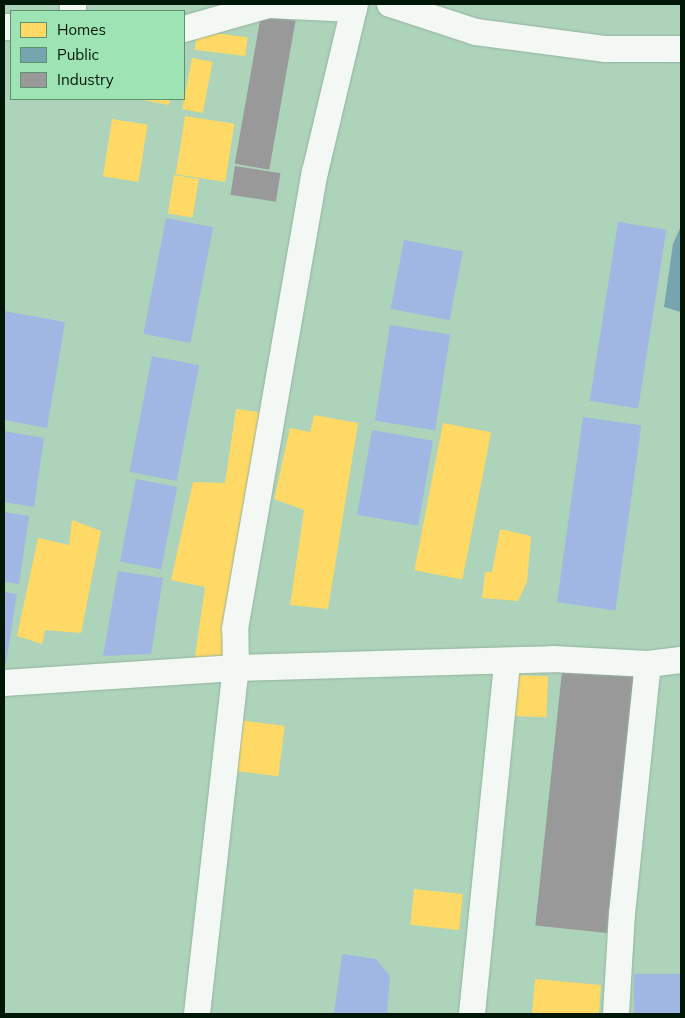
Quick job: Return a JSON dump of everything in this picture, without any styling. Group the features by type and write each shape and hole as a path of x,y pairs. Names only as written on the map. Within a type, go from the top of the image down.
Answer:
{"street":[{"path":"390,4 476,32 606,49 681,49"},
{"path":"185,29 268,5 354,7 315,172 235,629 236,668 197,1014"},
{"path":"4,683 236,668 507,662 553,659 648,664 681,660"},
{"path":"472,1014 507,662"},
{"path":"616,1014 622,914 648,664"}],"water":[{"path":"166,218 213,227 191,343 143,334"},
{"path":"618,222 666,230 638,408 590,401"},
{"path":"404,240 463,251 450,320 391,309"},
{"path":"4,311 65,322 47,428 4,420"},
{"path":"390,325 450,335 435,430 375,421"},
{"path":"152,356 199,365 177,481 129,472"},
{"path":"583,417 641,425 615,610 557,602"},
{"path":"372,430 433,441 418,525 357,515"},
{"path":"4,431 44,438 34,507 4,502"},
{"path":"136,479 177,487 161,569 120,561"},
{"path":"4,512 29,516 19,584 4,582"},
{"path":"118,571 163,578 151,654 103,656"},
{"path":"4,592 17,594 6,663 4,663"},
{"path":"342,954 376,959 390,976 387,1014 334,1014"},
{"path":"634,974 681,974 681,1014 634,1014"}],"building: Homes":[{"path":"197,31 248,37 245,56 195,50"},
{"path":"192,58 213,62 203,113 182,109"},
{"path":"143,100 170,100 169,105"},
{"path":"185,116 234,124 225,182 176,174"},
{"path":"112,119 148,125 138,182 103,176"},
{"path":"174,175 199,179 193,217 168,214"},
{"path":"236,409 267,413 229,669 193,670 205,587 171,580 193,482 225,483"},
{"path":"314,415 358,423 328,609 290,605 304,510 274,499 290,428 310,432"},
{"path":"443,423 491,432 462,580 414,570"},
{"path":"72,520 101,531 81,633 45,630 42,644 17,636 38,538 69,545"},
{"path":"500,529 531,536 527,582 518,601 482,598 485,572 492,572"},
{"path":"515,675 548,676 547,717 514,716"},
{"path":"238,720 285,726 278,776 232,771"},
{"path":"414,889 463,894 459,930 410,925"},
{"path":"535,979 601,985 599,1014 532,1014"}],"building: Public":[{"path":"681,226 681,312 664,307 673,244"}],"building: Industry":[{"path":"261,15 295,21 269,170 235,164"},
{"path":"235,166 280,173 276,202 230,195"},
{"path":"563,662 635,670 607,933 535,926"}]}
